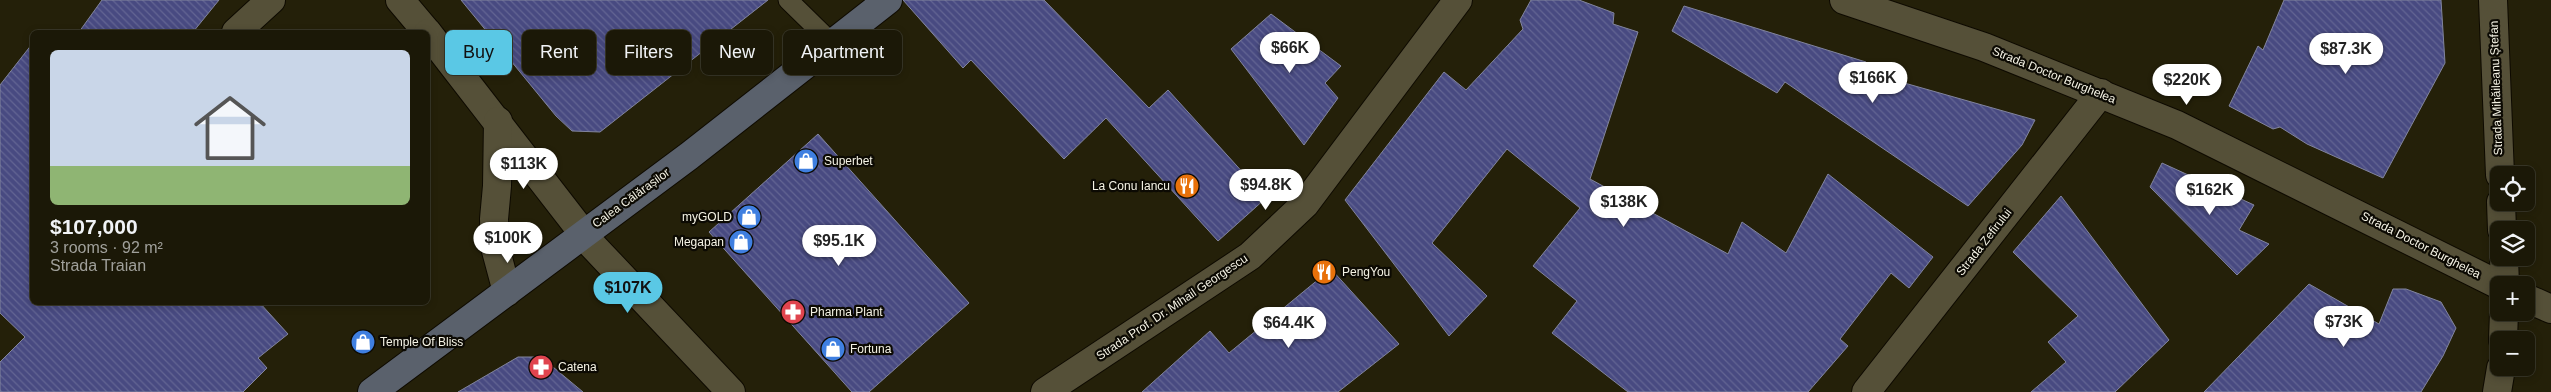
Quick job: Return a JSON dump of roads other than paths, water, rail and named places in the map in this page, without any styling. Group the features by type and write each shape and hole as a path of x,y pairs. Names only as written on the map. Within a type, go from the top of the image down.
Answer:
{"main road":[{"name":"Calea Călărașilor","path":"852,30 888,0"},
{"name":"Calea Călărașilor","path":"372,392 795,75"}],"street":[{"path":"238,30 271,0"},
{"path":"400,0 425,30"},
{"name":"Strada Prof. Dr. Mihail Georgescu","path":"1045,392 1250,256 1264,243 1305,204 1458,0"},
{"name":"Strada Doctor Burghelea","path":"1844,0 1984,47 2177,125 2253,161 2490,280"},
{"name":"Strada Mihăileanu Ștefan","path":"2492,0 2500,166"},
{"path":"430,37 498,121 593,246 731,392"},
{"name":"Strada Zefirului","path":"1866,392 2101,93"},
{"path":"498,121 497,186 494,218 495,247 507,292"},
{"path":"2535,302 2551,309"},
{"path":"2497,392 2500,376"}],"lane":[{"path":"788,0 819,30"}],"place":[{"name":"Superbet","path":"806,161"},
{"name":"La Conu Iancu","path":"1187,186"},
{"name":"myGOLD","path":"749,217"},
{"name":"Megapan","path":"741,242"},
{"name":"PengYou","path":"1324,272"},
{"name":"Pharma Plant","path":"793,312"},
{"name":"Temple Of Bliss","path":"363,342"},
{"name":"Fortuna","path":"833,349"},
{"name":"Catena","path":"541,367"}]}
